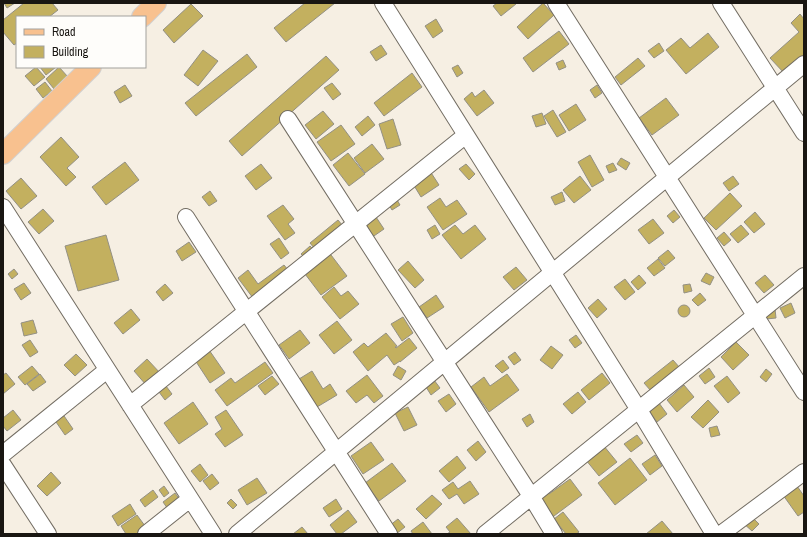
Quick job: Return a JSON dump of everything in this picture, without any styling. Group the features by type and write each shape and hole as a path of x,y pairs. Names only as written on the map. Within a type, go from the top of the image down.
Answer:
{"main road":[{"path":"143,16 156,3"},
{"path":"3,154 90,68"}],"street":[{"path":"383,3 639,410 714,534"},
{"path":"556,3 804,392"},
{"path":"721,3 804,133"},
{"path":"237,534 804,64"},
{"path":"288,119 554,534"},
{"path":"130,405 466,135"},
{"path":"3,207 213,534"},
{"path":"186,217 389,534"},
{"path":"485,534 804,276"},
{"path":"3,454 107,370"},
{"path":"3,465 48,534"},
{"path":"721,534 804,472"},
{"path":"146,534 190,499"}],"building":[{"path":"4,3 15,3 7,8"},
{"path":"24,3 52,3 58,10 50,16 16,16 16,44 14,45 3,32 3,20"},
{"path":"305,3 335,3 286,42 274,28"},
{"path":"497,3 516,4 501,16 493,6"},
{"path":"543,3 554,15 528,39 517,27"},
{"path":"191,4 203,16 174,43 163,30"},
{"path":"800,14 804,19 804,57 785,74 770,58 799,32 791,23"},
{"path":"436,19 443,31 433,38 425,26"},
{"path":"559,31 569,44 533,72 523,58"},
{"path":"708,33 719,47 686,74 666,50 681,38 690,48"},
{"path":"659,43 664,51 654,58 648,51"},
{"path":"381,45 387,54 376,61 370,52"},
{"path":"203,50 218,61 198,86 184,75"},
{"path":"247,54 257,67 196,116 185,103"},
{"path":"326,56 339,70 242,156 229,141"},
{"path":"638,58 645,66 621,85 615,77"},
{"path":"563,60 566,67 559,70 556,63"},
{"path":"458,65 463,73 457,77 452,68"},
{"path":"37,68 45,77 34,86 25,76"},
{"path":"41,68 55,68 46,75"},
{"path":"58,68 60,68 68,77 54,89 46,79"},
{"path":"412,73 422,87 384,116 374,103"},
{"path":"45,82 52,91 43,98 36,89"},
{"path":"332,83 341,94 333,100 324,88"},
{"path":"125,85 132,96 120,103 114,92"},
{"path":"597,85 602,93 595,98 590,90"},
{"path":"484,90 494,103 477,116 464,99 472,92 475,97"},
{"path":"666,98 679,115 652,135 639,118"},
{"path":"576,104 586,120 569,131 559,115"},
{"path":"553,110 566,132 557,137 544,116"},
{"path":"323,111 334,124 316,139 305,125"},
{"path":"542,113 546,124 536,127 532,116"},
{"path":"368,116 375,125 362,136 355,127"},
{"path":"393,119 401,145 387,149 379,124"},
{"path":"341,125 355,144 331,161 317,142"},
{"path":"61,137 79,157 67,168 76,177 66,186 40,157"},
{"path":"372,144 384,159 365,173 354,158"},
{"path":"348,153 365,174 349,186 333,165"},
{"path":"590,155 604,180 592,187 578,162"},
{"path":"621,158 630,163 626,170 617,164"},
{"path":"125,162 139,180 106,205 92,187"},
{"path":"613,163 617,170 609,173 606,166"},
{"path":"261,164 272,178 256,190 245,176"},
{"path":"466,164 475,174 469,180 459,169"},
{"path":"428,168 439,185 421,197 410,179"},
{"path":"580,176 591,190 574,203 563,190"},
{"path":"733,176 739,184 729,191 723,183"},
{"path":"21,178 37,196 21,209 6,191"},
{"path":"210,191 217,201 209,206 202,197"},
{"path":"562,192 565,201 555,205 551,197"},
{"path":"730,193 742,206 716,230 704,218"},
{"path":"396,198 400,205 392,210 388,203"},
{"path":"440,198 446,207 457,200 467,214 443,230 427,207"},
{"path":"283,205 294,219 288,224 295,233 285,240 267,216"},
{"path":"43,209 54,221 39,234 28,222"},
{"path":"674,210 680,217 673,223 667,216"},
{"path":"372,211 384,229 371,238 359,219"},
{"path":"755,212 765,224 754,233 744,222"},
{"path":"653,219 664,233 649,244 638,230"},
{"path":"338,220 347,231 319,254 310,243"},
{"path":"435,225 440,234 432,239 427,230"},
{"path":"455,225 463,234 475,225 486,239 461,259 442,235"},
{"path":"741,225 749,234 738,243 730,234"},
{"path":"724,232 731,240 724,246 717,238"},
{"path":"106,235 119,280 78,291 65,246"},
{"path":"279,238 289,253 281,259 270,244"},
{"path":"189,242 196,252 182,261 176,251"},
{"path":"310,246 318,254 309,262 301,254"},
{"path":"668,250 675,258 665,266 658,258"},
{"path":"328,251 347,276 321,295 302,270"},
{"path":"658,259 665,268 654,276 647,268"},
{"path":"408,261 424,280 415,288 398,270"},
{"path":"284,265 293,276 256,302 238,278 248,270 258,284"},
{"path":"516,267 527,280 514,290 503,277"},
{"path":"14,269 18,274 12,279 8,274"},
{"path":"706,273 714,277 710,285 701,281"},
{"path":"639,275 646,283 638,290 631,282"},
{"path":"765,275 774,285 764,293 755,283"},
{"path":"625,279 635,292 625,300 614,287"},
{"path":"24,283 31,293 21,300 14,289"},
{"path":"165,284 173,293 163,301 156,292"},
{"path":"690,284 692,291 684,293 683,285"},
{"path":"334,287 341,296 348,291 359,304 340,319 322,297"},
{"path":"700,293 706,300 698,306 692,300"},
{"path":"436,295 444,307 427,318 419,307"},
{"path":"598,299 607,309 597,318 588,308"},
{"path":"791,303 795,313 785,318 780,308"},
{"path":"682,305 686,305 690,311 686,317 682,317 678,313 678,309"},
{"path":"131,309 140,320 123,334 114,323"},
{"path":"775,309 776,318 766,319 766,310"},
{"path":"403,317 413,333 402,341 391,324"},
{"path":"33,320 37,333 24,336 21,323"},
{"path":"337,321 352,340 334,354 319,335"},
{"path":"300,330 310,343 289,359 279,345"},
{"path":"386,333 397,346 395,347 396,348 409,338 417,348 394,365 387,355 368,371 353,352 364,343 368,347"},
{"path":"576,335 582,343 575,348 569,340"},
{"path":"30,340 38,352 30,357 22,345"},
{"path":"736,342 749,355 733,370 721,357"},
{"path":"551,346 563,355 552,369 540,360"},
{"path":"207,347 225,373 210,383 193,357"},
{"path":"515,352 521,360 514,365 508,357"},
{"path":"76,354 87,365 75,376 64,365"},
{"path":"147,359 161,374 147,386 134,371"},
{"path":"503,360 509,368 502,373 495,366"},
{"path":"673,360 680,368 651,391 644,383"},
{"path":"265,362 273,373 227,406 215,390 231,378 235,383"},
{"path":"32,366 39,374 25,385 18,377"},
{"path":"398,366 406,371 401,380 393,375"},
{"path":"709,368 715,377 705,384 699,376"},
{"path":"766,369 772,374 766,382 760,377"},
{"path":"312,371 323,389 330,384 337,395 317,407 299,379"},
{"path":"6,373 15,384 3,394 3,375"},
{"path":"602,373 610,383 589,400 581,390"},
{"path":"40,374 46,382 33,391 27,384"},
{"path":"507,374 519,390 489,412 471,387 484,377 490,386"},
{"path":"367,375 383,396 374,403 367,395 356,403 346,391"},
{"path":"272,376 279,384 265,395 258,386"},
{"path":"727,376 740,393 728,403 714,386"},
{"path":"434,380 440,388 431,395 426,387"},
{"path":"684,385 694,397 677,412 667,400"},
{"path":"166,386 172,394 165,400 159,392"},
{"path":"578,392 586,402 572,414 563,404"},
{"path":"449,394 456,404 446,412 438,401"},
{"path":"708,400 719,412 703,428 691,417"},
{"path":"193,402 208,424 179,444 164,423"},
{"path":"659,403 667,414 657,422 649,411"},
{"path":"408,407 417,425 404,431 395,413"},
{"path":"13,410 21,420 7,431 3,426 3,418"},
{"path":"226,410 243,435 225,447 215,434 222,429 215,417"},
{"path":"62,413 73,429 65,435 54,419"},
{"path":"530,414 534,422 527,427 522,419"},
{"path":"717,426 720,435 711,437 709,428"},
{"path":"637,435 643,443 631,452 624,444"},
{"path":"599,440 617,462 599,476 581,454"},
{"path":"478,441 486,452 476,461 467,450"},
{"path":"371,442 384,460 363,474 351,456"},
{"path":"655,455 662,466 650,475 642,464"},
{"path":"457,456 466,468 449,482 439,471"},
{"path":"630,458 647,480 615,505 598,483"},
{"path":"392,463 406,481 379,501 365,483"},
{"path":"200,464 208,475 200,482 191,471"},
{"path":"51,472 61,483 47,496 37,486"},
{"path":"212,474 219,483 210,490 203,481"},
{"path":"257,478 267,493 247,505 238,490"},
{"path":"570,479 582,495 550,519 534,498 546,490 549,494"},
{"path":"470,481 479,494 464,504 457,494 449,499 442,490 453,482 458,489"},
{"path":"164,486 169,493 164,497 159,490"},
{"path":"797,486 804,496 804,512 798,516 783,495"},
{"path":"153,490 158,497 145,507 140,500"},
{"path":"175,493 182,503 170,512 163,502"},
{"path":"432,495 442,504 426,519 416,509"},
{"path":"231,499 237,505 233,509 227,503"},
{"path":"336,499 342,509 329,517 323,508"},
{"path":"130,504 136,514 118,526 112,516"},
{"path":"348,510 357,522 341,534 337,534 330,525"},
{"path":"563,512 579,532 576,534 566,534 554,519"},
{"path":"137,515 148,530 142,534 126,534 121,526"},
{"path":"751,516 759,524 752,531 743,523"},
{"path":"457,518 471,534 447,534 450,532 446,527"},
{"path":"398,519 405,527 396,534 389,526"},
{"path":"662,521 673,534 646,534"},
{"path":"423,522 432,534 413,534 411,531"},
{"path":"302,527 308,534 293,534"}]}
